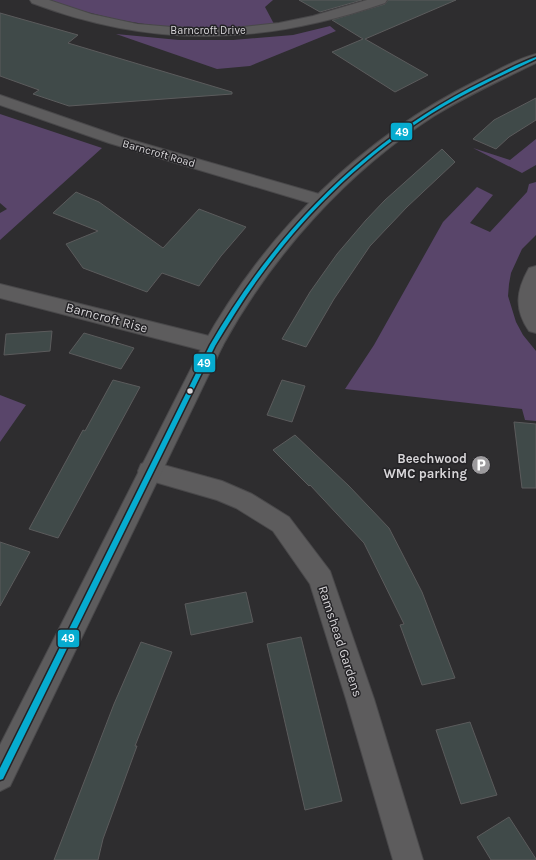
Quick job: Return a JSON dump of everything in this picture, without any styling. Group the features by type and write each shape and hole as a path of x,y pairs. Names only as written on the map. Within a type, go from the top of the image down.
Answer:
{"street":[{"name":"Barncroft Drive","path":"36,0 104,22 133,27 201,32 249,30 288,26 323,19 357,9 380,0"},
{"path":"0,776 213,345 245,292 283,243 320,200 359,165 416,121 473,88 536,58"},
{"name":"Barncroft Road","path":"0,100 115,140 320,200"},
{"path":"536,273 529,290 526,305 536,326"},
{"name":"Barncroft Rise","path":"0,291 213,345"},
{"name":"Ramshead Gardens","path":"149,472 222,491 244,501 281,524 321,579 360,700 408,860"}],"shaded area":[{"path":"50,0 273,0 265,7 274,24 216,28 160,26 106,17"},
{"path":"330,26 336,31 250,66 217,69 116,34 179,40 233,40 293,35"},
{"path":"0,114 102,148 0,240 0,213 7,209 0,203"},
{"path":"536,139 536,165 522,173 473,148 510,160"},
{"path":"536,182 536,235 522,249 511,273 508,296 516,322 523,335 536,351 536,421 525,420 522,409 345,389 374,345 443,222 477,187 493,195 470,223 490,232 527,192 529,184"},
{"path":"0,395 26,405 0,442"}],"building":[{"path":"299,0 362,0 320,12"},
{"path":"388,0 456,0 365,39 428,75 395,92 332,52 363,39 332,20 385,4"},
{"path":"0,13 78,35 68,43 232,92 232,94 69,106 33,94 39,90 0,76"},
{"path":"536,98 536,120 509,137 496,149 473,139 494,120"},
{"path":"442,149 455,162 407,207 370,246 334,299 306,347 282,339 310,292 337,254 385,200"},
{"path":"76,192 99,202 163,248 199,209 246,227 221,256 199,286 162,273 147,292 83,268 66,244 98,231 53,213"},
{"path":"52,331 50,351 4,355 6,334"},
{"path":"84,333 134,348 121,369 69,353"},
{"path":"113,380 140,387 58,538 29,529 83,430 85,431"},
{"path":"282,380 305,386 292,422 267,415"},
{"path":"514,422 536,424 536,488 522,488"},
{"path":"295,435 349,486 389,528 422,592 455,678 422,685 400,625 404,624 364,543 310,485 309,486 273,450"},
{"path":"0,542 30,552 0,606"},
{"path":"246,592 253,622 191,635 185,604"},
{"path":"301,637 342,801 305,810 267,644"},
{"path":"141,642 172,652 135,746 137,746 103,839 98,860 54,860 114,704"},
{"path":"470,722 497,795 461,804 436,730"},
{"path":"509,817 536,860 491,860 477,837"}],"transit line":[{"name":"49","path":"0,776 213,345 256,278 307,215 366,159 398,134 444,104 536,58"}],"place":[{"name":"Beechwood WMC parking","path":"481,465"}]}
